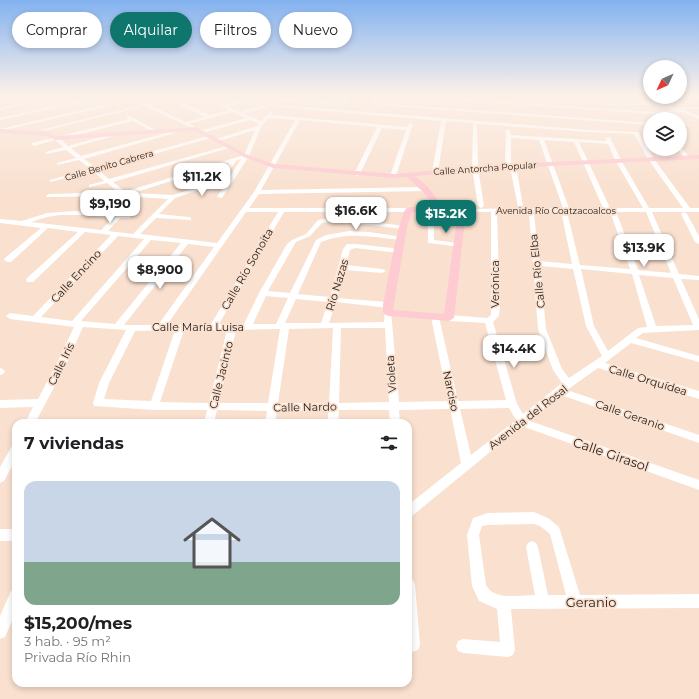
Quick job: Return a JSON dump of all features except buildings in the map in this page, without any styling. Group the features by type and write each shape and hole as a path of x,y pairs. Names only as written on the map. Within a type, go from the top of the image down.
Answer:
{"main road":[{"path":"0,130 46,132 55,138 157,132 184,127 199,131"},
{"name":"Calle Antorcha Popular","path":"199,131 246,156 272,166 393,176 549,163 699,157"},
{"path":"409,175 425,189 441,209"},
{"path":"409,210 403,227 400,251 388,309 449,318 462,210"},
{"name":"Avenida Río Coatzacoalcos","path":"409,210 462,210"}],"street":[{"path":"0,130 14,127"},
{"path":"39,127 46,132 66,127"},
{"path":"34,144 102,127"},
{"path":"147,127 157,132"},
{"path":"59,164 184,127"},
{"path":"199,131 217,127"},
{"name":"Calle Benito Cabrera","path":"52,181 255,127"},
{"path":"220,197 246,156 260,127"},
{"path":"161,327 257,192 294,127"},
{"path":"357,174 380,127"},
{"path":"389,127 410,128 393,176"},
{"path":"435,172 443,127"},
{"path":"475,127 475,168 481,206"},
{"path":"507,127 511,166 520,206"},
{"path":"535,127 636,133 651,160 686,212 699,242"},
{"path":"605,132 618,160 648,212 698,327"},
{"path":"48,153 118,134"},
{"path":"508,136 610,143"},
{"path":"55,138 124,194"},
{"path":"541,138 566,213 576,267 590,326 607,357"},
{"path":"576,141 584,161 611,213 635,273 652,328"},
{"path":"91,186 229,147"},
{"path":"124,194 246,156"},
{"path":"49,196 124,194 173,197 219,182 234,160"},
{"path":"257,192 425,189"},
{"path":"134,236 173,197"},
{"name":"Avenida Río Coatzacoalcos","path":"244,210 409,210"},
{"name":"Calle Río Sonoita","path":"213,328 282,210"},
{"name":"Avenida Río Coatzacoalcos","path":"462,210 611,213 686,212 699,210"},
{"name":"Verónica","path":"494,210 496,306 495,316 490,321 512,404 522,422"},
{"path":"20,224 36,218 56,214 128,217"},
{"name":"Calle Río Elba","path":"530,214 542,329 564,388"},
{"path":"103,232 118,216"},
{"path":"155,216 189,219"},
{"path":"247,327 263,292 294,241 308,235 320,221 334,219 403,227"},
{"path":"0,221 218,245"},
{"path":"431,226 430,242 458,245"},
{"path":"8,260 46,227"},
{"path":"30,280 83,231"},
{"path":"271,419 282,327 293,295 318,241 330,235 346,232 401,238"},
{"name":"Calle Encino","path":"36,318 116,234"},
{"name":"Calle Iris","path":"32,419 62,363 77,324 149,238"},
{"path":"118,326 186,242"},
{"name":"Río Nazas","path":"324,326 350,246 400,251"},
{"path":"536,263 699,278"},
{"path":"342,267 382,271"},
{"path":"263,292 334,299 388,309"},
{"name":"Violeta","path":"388,309 395,419"},
{"name":"Calle María Luisa","path":"10,316 77,324 132,328 388,325"},
{"name":"Narciso","path":"435,317 467,464"},
{"path":"449,318 490,321"},
{"path":"333,419 337,326"},
{"name":"Calle Jacinto","path":"210,419 232,327"},
{"name":"Avenida del Rosal","path":"412,509 564,388 641,330 652,328 698,327"},
{"name":"Calle Nardo","path":"132,328 104,383 98,403 154,406 272,408 512,404"},
{"path":"154,406 180,328"},
{"path":"628,339 699,359"},
{"name":"Calle Orquídea","path":"597,364 699,395"},
{"name":"Calle Geranio","path":"564,388 699,439"},
{"path":"0,404 41,403"},
{"name":"Calle Girasol","path":"522,422 699,485"},
{"path":"0,478 12,456"},
{"name":"Geranio","path":"575,602 555,531 544,522 534,518 488,519 477,522 473,535 479,586 484,596 495,602 575,602 699,601"},
{"path":"0,535 12,535"},
{"path":"532,547 543,602"},
{"path":"463,646 508,650 503,602"},
{"path":"0,632 12,605"},
{"path":"412,638 413,645"}]}
